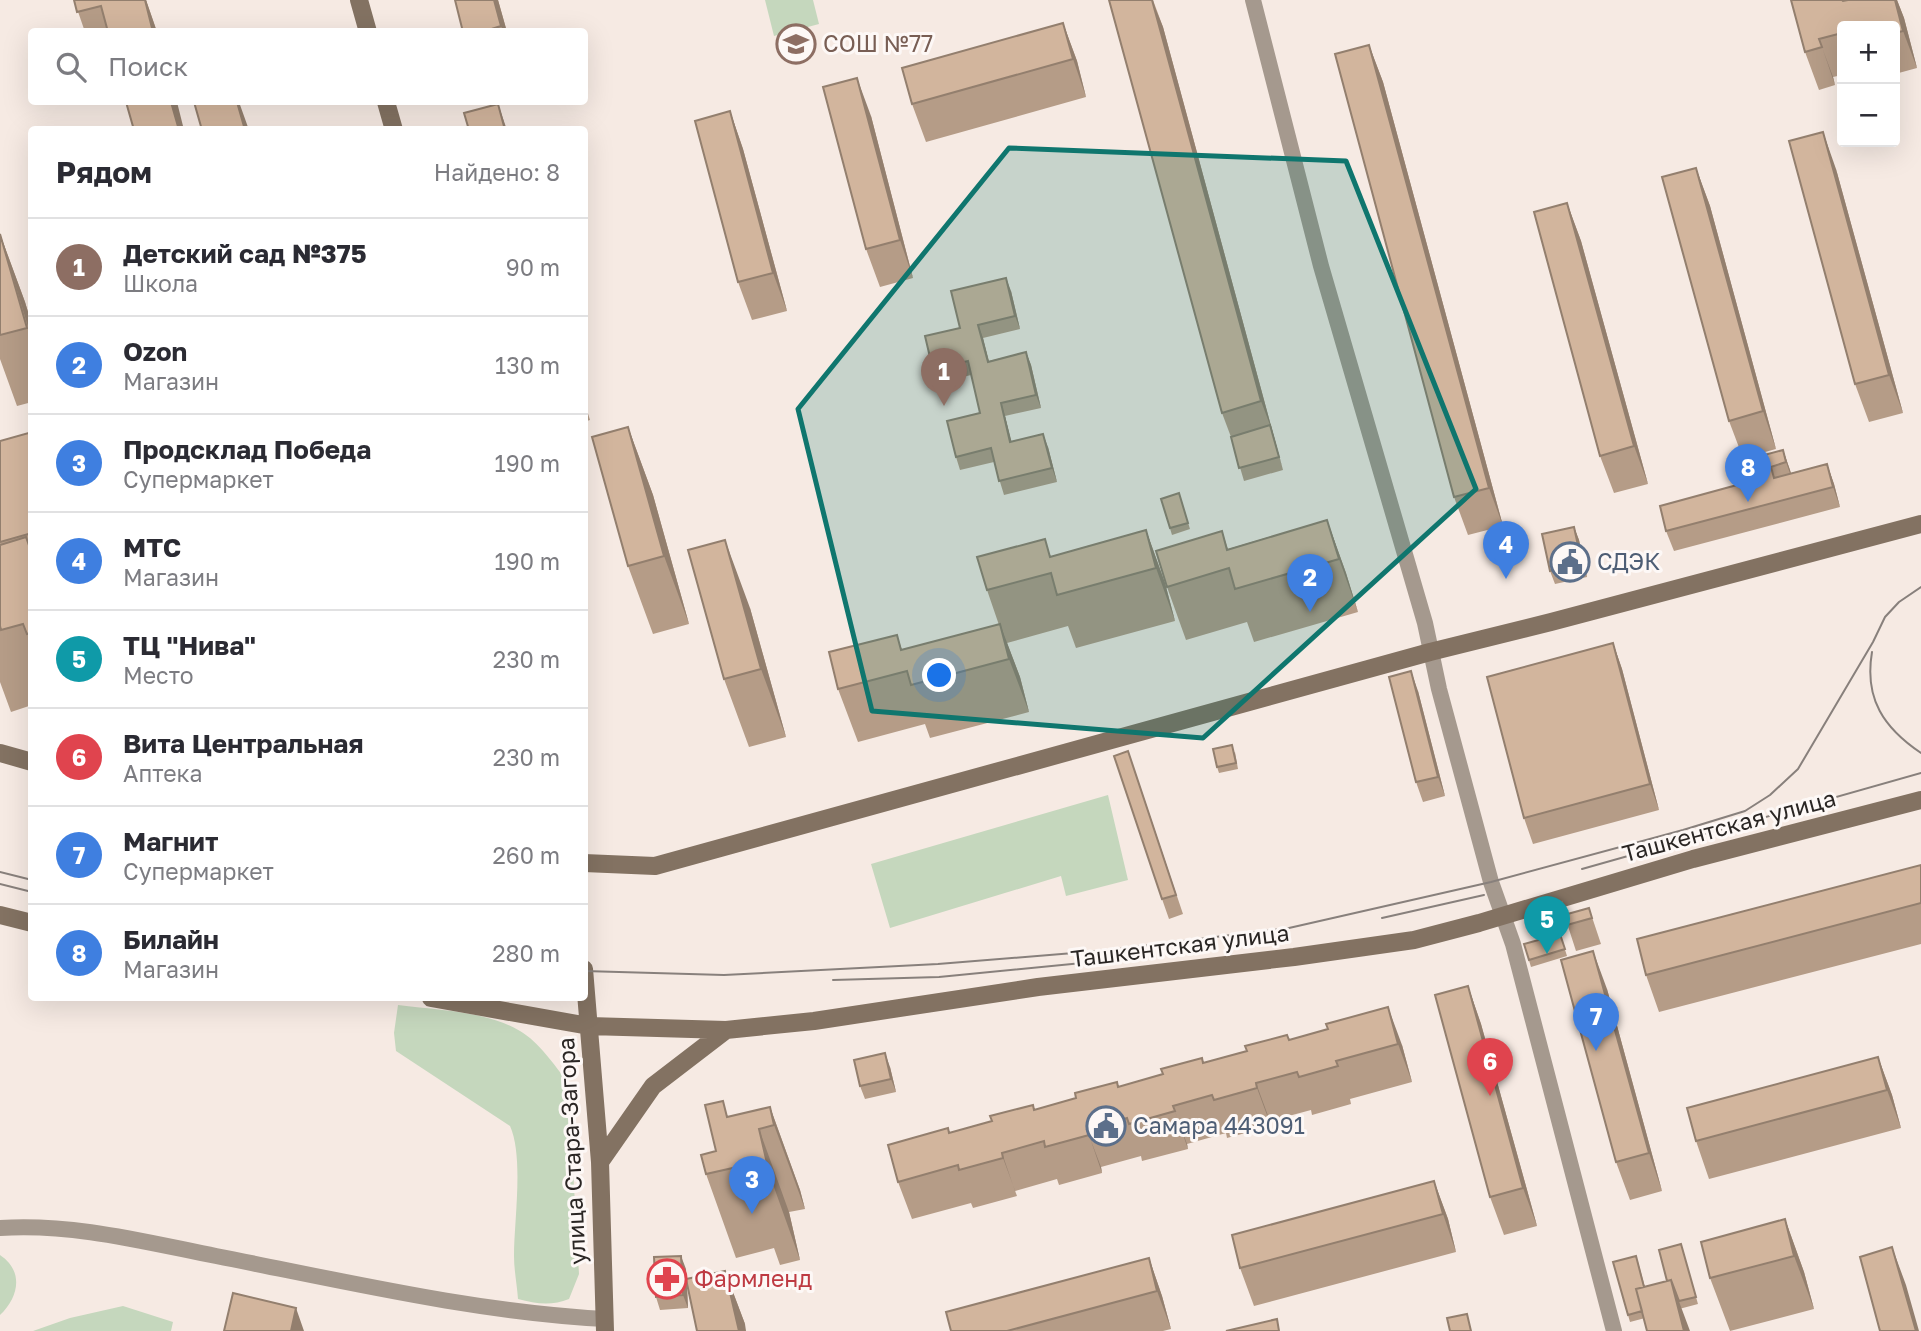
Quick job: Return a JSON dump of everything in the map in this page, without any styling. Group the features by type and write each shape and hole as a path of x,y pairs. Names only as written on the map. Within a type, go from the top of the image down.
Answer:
{"main road":[{"path":"359,0 367,28"},
{"path":"387,105 393,126"},
{"path":"588,863 654,866 1430,652 1921,524"},
{"path":"0,753 28,761"},
{"name":"Ташкентская улица","path":"448,1001 589,1026 726,1030 814,1021 1038,987 1294,957 1414,940 1693,859 1921,800"},
{"path":"0,915 28,922"},
{"name":"улица Стара-Загора","path":"587,1001 600,1162 605,1325"},
{"path":"600,1162 653,1086 726,1030"}],"street":[{"path":"1253,0 1321,265 1425,623 1430,652 1491,882 1513,944 1614,1331"},
{"path":"0,1228 33,1226 120,1237 385,1289 605,1325"}],"highlighted area":[{"path":"1009,148 1346,161 1476,489 1203,738 872,711 798,409"}],"green space":[{"path":"765,0 813,0 819,24 774,36"},
{"path":"1108,795 1128,880 1066,896 1061,876 890,928 871,864"},
{"path":"398,1005 461,1012 507,1024 534,1041 568,1082 579,1274 569,1299 544,1304 518,1299 514,1256 517,1154 510,1126 396,1051 394,1033"},
{"path":"0,1255 13,1269 16,1284 11,1300 0,1315"},
{"path":"123,1306 173,1322 171,1331 33,1331 70,1318"}],"building":[{"path":"74,0 145,0 152,28 107,28 101,6 77,12"},
{"path":"455,0 494,0 501,26 462,28"},
{"path":"1109,0 1152,0 1261,401 1222,413"},
{"path":"1791,0 1895,0 1903,31 1900,32 1900,21 1837,21 1837,34 1819,39 1822,47 1805,52"},
{"path":"1063,23 1073,59 912,104 902,68"},
{"path":"1369,45 1489,488 1454,497 1335,54"},
{"path":"857,78 900,240 866,249 823,87"},
{"path":"127,105 172,105 178,126 133,126"},
{"path":"195,105 238,105 244,126 201,126"},
{"path":"498,105 504,126 468,126 464,113"},
{"path":"730,111 773,273 738,282 695,121"},
{"path":"1823,132 1889,375 1855,384 1789,141"},
{"path":"1696,168 1763,411 1729,421 1662,177"},
{"path":"1567,203 1634,446 1600,456 1534,212"},
{"path":"0,234 27,328 0,335"},
{"path":"1006,278 1015,316 978,325 988,362 1026,352 1036,395 1001,403 1010,442 1043,434 1052,468 999,481 991,448 956,457 947,421 980,413 968,361 933,370 925,336 960,328 951,291"},
{"path":"1270,425 1279,457 1239,468 1231,437"},
{"path":"628,427 664,556 628,566 592,437"},
{"path":"28,433 28,534 0,542 0,441"},
{"path":"1783,450 1786,462 1771,467 1774,478 1827,464 1833,487 1666,531 1660,506 1748,482 1742,461"},
{"path":"1179,493 1188,523 1170,528 1161,499"},
{"path":"1327,520 1339,559 1235,589 1229,568 1167,587 1156,551 1222,531 1227,550"},
{"path":"1574,527 1582,564 1550,571 1542,534"},
{"path":"1146,530 1156,568 1057,595 1051,573 987,590 977,557 1045,539 1050,557"},
{"path":"26,537 28,543 28,634 23,624 1,630 0,545"},
{"path":"725,540 761,669 724,679 688,550"},
{"path":"1000,624 1009,659 911,685 907,671 838,689 829,652 897,635 901,650"},
{"path":"1613,643 1650,784 1524,818 1487,677"},
{"path":"1411,671 1438,777 1416,782 1389,677"},
{"path":"1232,745 1236,763 1217,767 1213,749"},
{"path":"1128,751 1176,895 1162,899 1114,756"},
{"path":"1921,865 1921,903 1646,975 1637,939"},
{"path":"1562,902 1564,910 1548,914 1546,906"},
{"path":"1589,908 1592,918 1567,925 1564,915"},
{"path":"1560,934 1565,949 1529,960 1524,944"},
{"path":"1593,951 1649,1153 1616,1162 1561,960"},
{"path":"1468,986 1523,1188 1490,1197 1435,995"},
{"path":"1388,1007 1398,1044 1336,1061 1338,1066 1299,1077 1297,1072 1256,1083 1257,1088 1214,1100 1212,1095 1173,1106 1175,1111 1129,1124 1127,1118 1087,1130 1089,1135 1045,1147 1044,1141 1002,1153 1003,1158 959,1170 958,1165 898,1182 888,1145 948,1128 949,1133 992,1121 990,1116 1033,1105 1034,1110 1076,1098 1075,1093 1117,1082 1118,1087 1163,1074 1161,1069 1202,1058 1203,1063 1247,1051 1245,1046 1287,1035 1289,1040 1328,1029 1326,1024"},
{"path":"885,1053 891,1079 860,1086 854,1060"},
{"path":"1878,1057 1887,1090 1696,1141 1687,1108"},
{"path":"723,1101 727,1117 770,1107 774,1125 759,1129 770,1176 750,1181 746,1165 706,1174 701,1155 716,1151 705,1105"},
{"path":"1434,1181 1443,1214 1240,1268 1232,1235"},
{"path":"1785,1219 1794,1256 1710,1278 1701,1242"},
{"path":"1681,1244 1696,1297 1679,1301 1671,1280 1667,1281 1659,1250"},
{"path":"1892,1247 1916,1331 1880,1331 1860,1257"},
{"path":"681,1256 683,1295 656,1297 654,1257"},
{"path":"1636,1256 1644,1287 1636,1289 1642,1311 1628,1315 1613,1262"},
{"path":"1149,1258 1157,1291 1007,1331 951,1331 946,1312"},
{"path":"725,1271 739,1331 697,1331 686,1279"},
{"path":"1671,1280 1684,1331 1647,1331 1636,1289"},
{"path":"233,1293 296,1308 291,1331 224,1331"},
{"path":"1467,1314 1471,1331 1450,1331 1447,1318"},
{"path":"1277,1319 1279,1331 1226,1331"}],"tram line":[{"path":"588,971 724,975 938,964 1110,950 1289,928 1491,882 1683,830 1745,811 1770,795 1798,769 1885,617 1899,602 1921,587"},
{"path":"1872,652 1871,684 1880,711 1897,733 1921,753"},
{"path":"1582,869 1921,773"},
{"path":"0,872 28,879"},
{"path":"0,884 28,891"},
{"path":"1382,918 1484,895"},
{"path":"833,980 939,977 1133,958"}],"place":[{"name":"СОШ №77","path":"796,44"},
{"name":"Детский сад №375","path":"944,406"},
{"name":"Билайн","path":"1748,502"},
{"name":"СДЭК","path":"1570,562"},
{"name":"МТС","path":"1506,579"},
{"name":"Ozon","path":"1310,612"},
{"name":"ТЦ \"Нива\"","path":"1547,954"},
{"name":"Магнит","path":"1596,1051"},
{"name":"Вита Центральная","path":"1490,1096"},
{"name":"Самара 443091","path":"1106,1126"},
{"name":"Продсклад Победа","path":"752,1214"},
{"name":"Фармленд","path":"667,1279"}]}
